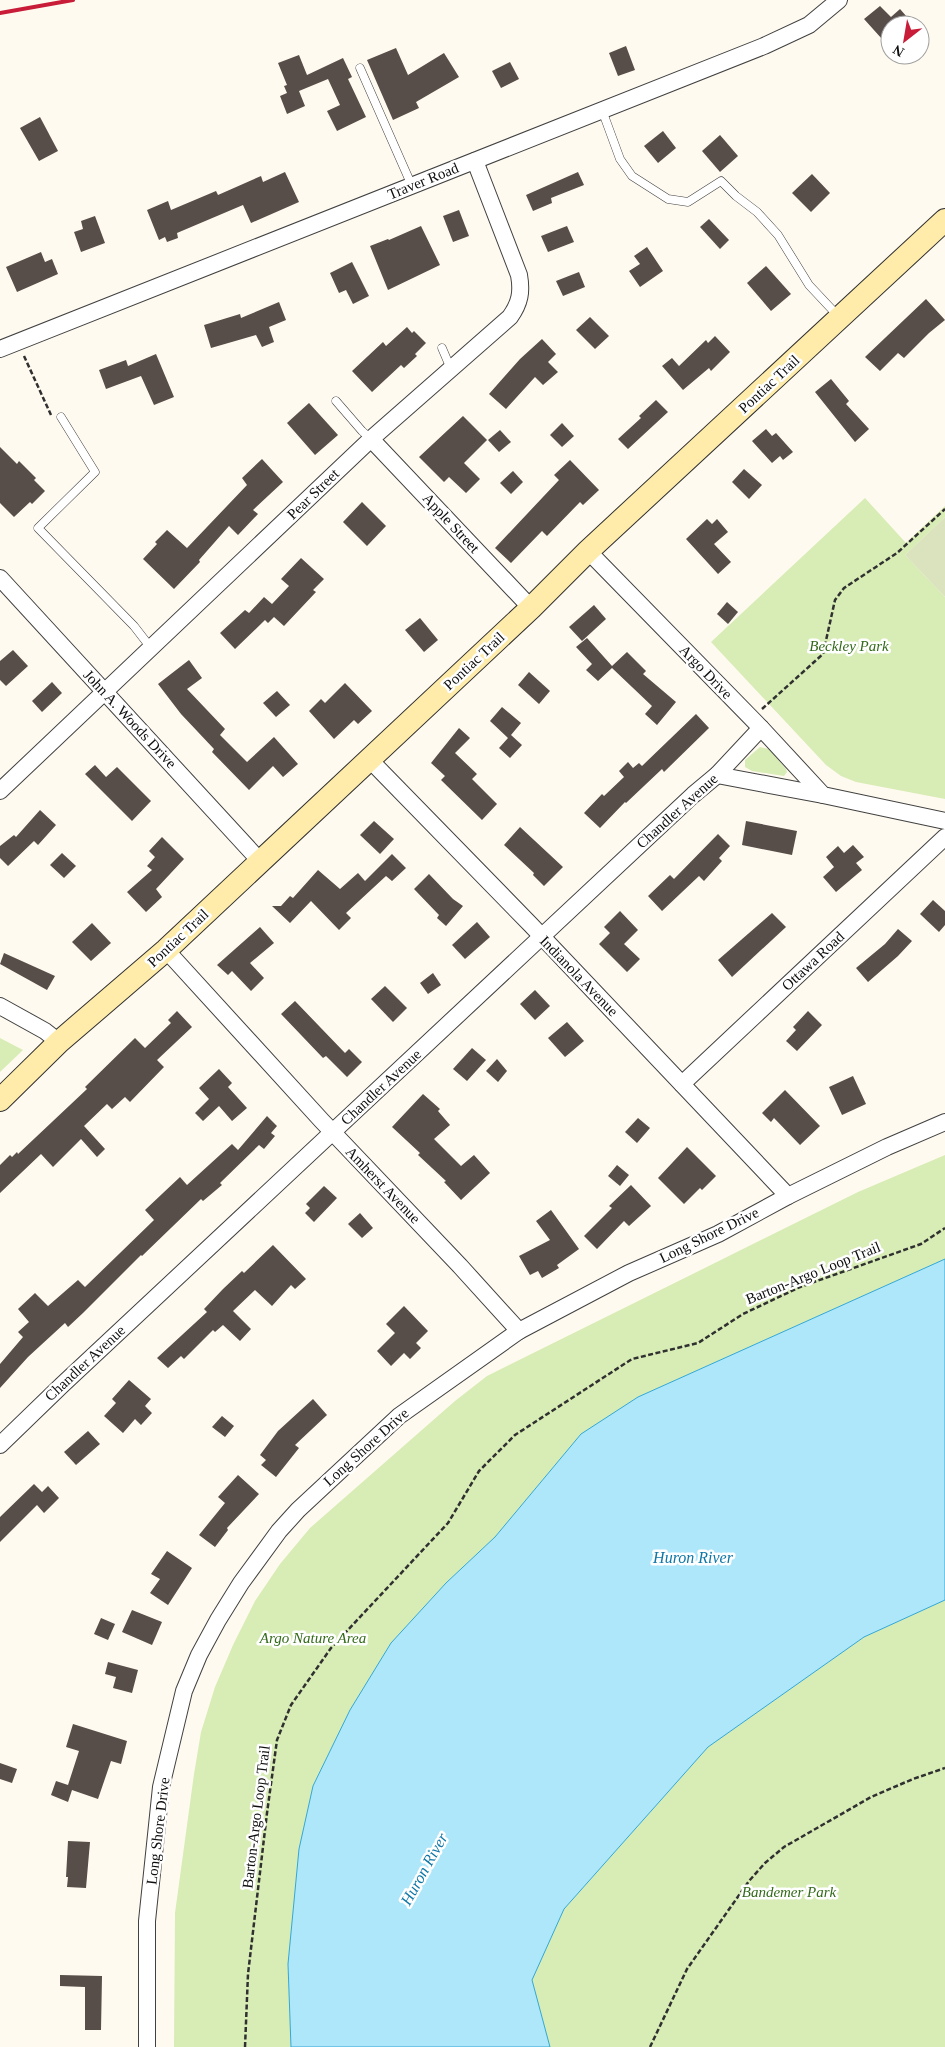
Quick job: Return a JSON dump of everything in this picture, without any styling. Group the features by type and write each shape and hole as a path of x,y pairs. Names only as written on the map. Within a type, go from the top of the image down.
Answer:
{"main road":[{"name":"Pontiac Trail","path":"0,1100 60,1042 166,950 531,608 588,551 945,220"}],"street":[{"name":"Traver Road","path":"0,349 794,33 816,19 839,0"},
{"name":"Pear Street","path":"0,791 371,439 510,317 520,304 521,287 519,275 475,161"},
{"name":"Apple Street","path":"371,439 531,608"},
{"name":"Argo Drive","path":"588,551 761,728 823,795"},
{"name":"John A. Woods Drive","path":"0,578 260,861"},
{"name":"Chandler Avenue","path":"0,1445 332,1132 693,795 717,775 761,728"},
{"name":"Indianola Avenue","path":"369,759 542,937 788,1196"},
{"path":"717,775 945,821"},
{"name":"Ottawa Road","path":"682,1084 945,838"},
{"name":"Amherst Avenue","path":"166,950 332,1132 460,1266 519,1331"},
{"path":"0,1006 45,1031 60,1042"},
{"name":"Long Shore Drive","path":"148,2047 148,1921 160,1787 184,1691 199,1655 241,1583 279,1531 298,1510 399,1416 519,1331 629,1273 718,1234 788,1196 887,1147 945,1122"}],"lane":[{"path":"360,68 412,186"},
{"path":"602,110 620,159 632,176 668,199 688,202 721,181 736,196 757,212 778,235 809,285 840,318"},
{"path":"442,348 451,369"},
{"path":"336,401 371,439"},
{"path":"57,419 96,472 38,528 134,626 152,648"}],"path":[{"path":"23,355 57,419"},
{"path":"761,710 824,654 835,600 844,588 896,553 945,509"},
{"name":"Barton-Argo Loop Trail","path":"245,2047 248,1974 266,1813 277,1740 291,1705 331,1648 448,1523 479,1471 515,1435 632,1359 698,1343 743,1314 800,1287 921,1244 945,1228"},
{"path":"650,2047 687,1969 749,1881 766,1863 784,1847 871,1798 905,1782 945,1768"}],"green space":[{"name":"Beckley Park","path":"865,498 906,543 945,506 945,517 905,555 945,597 945,799 856,782 841,776 826,765 711,642"},
{"path":"945,517 945,597 905,555"},
{"path":"760,747 769,749 786,769 787,772 784,776 752,771 745,767 745,760"},
{"path":"0,1038 23,1050 0,1072"},
{"name":"Argo Nature Area","path":"945,1155 945,1259 638,1397 581,1434 495,1537 446,1583 391,1643 350,1710 313,1786 299,1849 288,1964 291,2047 174,2047 175,1913 201,1732 215,1687 255,1601 280,1564 310,1528 455,1401 487,1376 858,1192"},
{"name":"Bandemer Park","path":"945,1600 945,2047 550,2047 532,1980 564,1909 708,1747 864,1637"}],"water":[{"name":"Huron River","path":"945,1259 945,1600 864,1637 708,1747 564,1909 532,1980 550,2047 291,2047 288,1964 299,1849 313,1786 350,1710 391,1643 446,1583 495,1537 581,1434 638,1397"}],"building":[{"path":"880,6 889,15 880,15 880,37 864,19"},
{"path":"900,9 905,15 893,15"},
{"path":"626,46 635,70 618,76 609,53"},
{"path":"396,48 408,75 444,53 459,77 416,102 419,108 393,120 367,60"},
{"path":"299,55 307,75 343,58 352,77 348,79 366,117 337,131 327,111 340,105 328,79 299,91 305,106 287,114 280,96 287,93 284,86 287,85 278,63"},
{"path":"510,62 519,79 501,88 492,71"},
{"path":"40,117 58,151 39,161 20,128"},
{"path":"663,131 676,148 658,163 644,146"},
{"path":"720,135 738,156 720,172 702,151"},
{"path":"285,172 299,202 251,223 243,205 177,233 178,238 167,242 165,237 159,240 147,210 168,201 171,210 216,191 218,195 261,176 263,182"},
{"path":"578,172 584,185 551,198 552,203 533,211 526,195"},
{"path":"812,174 830,193 811,212 792,193"},
{"path":"459,210 469,236 453,242 443,216"},
{"path":"95,216 105,243 81,252 74,232 83,229 81,221"},
{"path":"709,219 729,240 720,249 700,227"},
{"path":"421,226 440,265 388,290 370,246"},
{"path":"567,226 574,242 548,252 541,236"},
{"path":"647,247 663,271 640,287 629,271 640,264 634,256"},
{"path":"41,252 45,262 52,259 58,274 17,292 6,267"},
{"path":"352,262 369,296 353,304 346,290 339,293 330,273"},
{"path":"766,266 791,294 771,311 747,283"},
{"path":"579,272 585,287 563,296 556,281"},
{"path":"926,299 945,320 904,358 898,353 880,371 865,357"},
{"path":"279,302 286,320 269,327 274,342 262,347 256,335 211,348 204,325 240,314 241,318"},
{"path":"590,317 609,336 595,349 576,330"},
{"path":"407,327 426,343 415,354 417,356 404,368 401,365 372,392 352,371 383,342 386,346"},
{"path":"715,336 730,352 711,371 709,368 683,390 662,366 672,358 679,366 706,340 708,343"},
{"path":"542,339 556,354 548,362 558,372 543,385 535,377 506,409 489,394 520,359"},
{"path":"156,354 174,397 154,405 141,376 106,389 99,370 126,360 128,366"},
{"path":"831,379 849,401 846,404 869,429 855,442 815,392"},
{"path":"656,400 668,412 628,449 618,439 641,418 639,416"},
{"path":"309,403 338,435 315,455 287,423"},
{"path":"463,416 487,440 464,463 480,479 466,493 449,477 444,482 419,457"},
{"path":"562,423 574,436 562,447 550,435"},
{"path":"766,429 772,436 776,433 793,452 783,460 780,456 772,463 752,441"},
{"path":"500,430 511,442 499,452 488,440"},
{"path":"0,447 17,464 19,461 36,478 34,480 45,491 32,504 30,502 14,517 0,503"},
{"path":"262,459 283,482 253,510 258,514 238,535 229,526 199,560 200,562 174,589 143,559 157,544 155,542 167,530 187,548 247,485 242,478"},
{"path":"570,460 599,490 583,505 580,502 547,536 542,531 511,563 495,548 559,480 554,475"},
{"path":"744,469 762,485 749,499 732,482"},
{"path":"513,471 523,482 511,494 500,483"},
{"path":"362,502 386,526 367,546 343,522"},
{"path":"707,519 712,524 717,519 728,532 714,544 731,562 718,574 686,539"},
{"path":"301,558 324,579 313,590 316,592 284,626 274,617 268,623 265,620 235,649 220,633 245,610 249,613 264,597 272,604 289,586 281,579"},
{"path":"727,602 738,612 728,624 717,614"},
{"path":"594,605 606,619 582,641 569,627"},
{"path":"420,618 438,640 424,652 405,630"},
{"path":"587,638 612,666 627,652 646,671 643,674 676,702 657,725 645,714 652,706 612,668 598,681 586,670 592,664 576,647"},
{"path":"13,650 28,666 6,686 0,680 0,661"},
{"path":"189,660 202,678 187,689 225,729 220,735 247,762 274,737 298,764 283,777 273,766 249,790 212,752 214,749 181,714 158,684"},
{"path":"529,672 550,691 539,704 518,685"},
{"path":"52,682 62,693 42,712 32,701"},
{"path":"345,683 372,711 358,724 354,720 334,739 309,711 321,699 325,703"},
{"path":"277,691 290,705 276,717 263,703"},
{"path":"502,707 521,723 511,735 522,745 510,758 499,748 508,738 490,721"},
{"path":"696,714 709,728 664,772 662,769 625,802 600,828 584,813 602,794 604,796 624,777 619,771 628,762 633,768 639,763 642,766"},
{"path":"459,728 470,738 455,753 477,774 472,779 497,804 482,820 441,780 445,776 431,763"},
{"path":"95,765 106,777 117,767 151,801 132,821 85,774"},
{"path":"40,810 56,825 38,845 34,841 8,866 0,858 0,846 14,835 16,837"},
{"path":"374,821 394,839 380,854 360,835"},
{"path":"746,821 797,831 792,855 742,845"},
{"path":"520,827 563,867 544,886 533,875 534,873 504,845"},
{"path":"718,834 730,846 719,858 722,861 704,881 699,876 662,911 648,896 670,875 674,879"},
{"path":"162,837 184,859 156,889 162,897 146,912 127,892 152,870 147,866 155,857 149,851"},
{"path":"853,845 864,857 856,863 862,870 836,892 823,877 834,867 826,857 838,846 844,853"},
{"path":"62,853 76,866 64,878 50,865"},
{"path":"392,854 406,868 392,881 386,876 346,913 351,918 339,930 311,901 290,923 272,906 281,906 290,896 293,898 318,870 340,889 358,873 365,881"},
{"path":"429,874 453,899 463,906 446,926 437,918 439,915 414,889"},
{"path":"933,900 945,911 945,925 939,932 920,914"},
{"path":"620,911 638,930 624,944 640,959 627,972 599,944 610,933 604,927"},
{"path":"772,913 786,927 732,977 718,960"},
{"path":"477,922 490,937 465,959 452,945"},
{"path":"92,923 111,943 91,961 72,942"},
{"path":"260,927 274,943 250,963 264,978 251,991 232,971 228,975 217,965"},
{"path":"898,929 912,941 868,982 856,968 885,944"},
{"path":"4,953 55,976 47,990 0,964"},
{"path":"433,973 441,985 428,994 420,983"},
{"path":"385,986 407,1008 393,1022 371,999"},
{"path":"535,990 550,1006 535,1020 520,1004"},
{"path":"295,1001 345,1053 349,1049 362,1062 347,1077 326,1056 323,1058 281,1014"},
{"path":"177,1011 192,1027 157,1060 164,1067 130,1102 125,1097 112,1109 107,1104 84,1126 105,1149 97,1157 81,1139 53,1167 41,1154 0,1193 0,1165 10,1155 12,1157 17,1152 18,1154 87,1089 85,1087 135,1038 145,1048 171,1023 168,1020"},
{"path":"808,1011 822,1025 797,1051 786,1041 796,1030 793,1027"},
{"path":"567,1022 584,1041 565,1057 548,1038"},
{"path":"472,1048 486,1060 467,1081 453,1069"},
{"path":"497,1059 507,1071 498,1082 486,1071"},
{"path":"219,1069 232,1083 228,1087 247,1108 232,1121 219,1106 203,1121 195,1113 209,1099 199,1088"},
{"path":"853,1076 866,1104 842,1115 829,1087"},
{"path":"785,1090 820,1126 800,1145 774,1118 771,1122 762,1113"},
{"path":"423,1094 440,1109 438,1111 450,1125 434,1139 461,1166 474,1155 490,1173 461,1200 444,1182 446,1181 418,1155 420,1153 392,1127"},
{"path":"267,1116 277,1126 271,1133 275,1136 264,1149 259,1145 220,1183 222,1185 203,1201 201,1199 68,1327 65,1323 28,1357 0,1388 0,1364 23,1337 18,1332 29,1322 18,1309 35,1293 48,1306 78,1280 85,1287 154,1220 145,1210 180,1177 187,1185 232,1144 238,1150"},
{"path":"638,1118 650,1128 637,1143 625,1132"},
{"path":"687,1147 716,1176 702,1190 700,1188 684,1204 658,1178"},
{"path":"617,1165 629,1175 620,1186 608,1176"},
{"path":"631,1185 651,1206 629,1226 624,1221 597,1249 584,1236 612,1208 609,1206"},
{"path":"324,1186 337,1198 314,1222 305,1213 310,1208 306,1204"},
{"path":"551,1210 579,1249 557,1265 559,1268 542,1278 538,1271 530,1275 519,1256 550,1240 536,1221"},
{"path":"360,1213 373,1228 362,1238 348,1224"},
{"path":"273,1245 306,1279 295,1289 291,1285 272,1306 255,1290 233,1311 251,1329 240,1341 223,1325 215,1332 213,1330 184,1359 181,1356 168,1368 157,1358 207,1312 204,1309 223,1289 242,1271 244,1273"},
{"path":"404,1306 428,1331 416,1343 421,1348 410,1359 404,1353 391,1366 377,1351 395,1333 386,1324"},
{"path":"129,1380 151,1399 145,1406 152,1413 141,1425 135,1419 123,1433 104,1416 116,1403 112,1399"},
{"path":"313,1399 327,1415 295,1445 299,1448 276,1477 261,1465 266,1460 260,1455 278,1431"},
{"path":"222,1416 234,1426 225,1437 212,1427"},
{"path":"88,1431 100,1444 76,1465 64,1452"},
{"path":"238,1475 259,1494 227,1528 228,1530 215,1547 199,1535 225,1503 218,1497"},
{"path":"34,1484 42,1492 48,1486 59,1498 44,1513 37,1505 0,1542 0,1517"},
{"path":"167,1551 192,1568 168,1605 150,1593 160,1579 151,1574"},
{"path":"132,1610 162,1622 152,1645 122,1632"},
{"path":"101,1618 115,1624 108,1640 94,1634"},
{"path":"108,1662 138,1670 132,1693 113,1688 116,1677 105,1674"},
{"path":"73,1724 127,1741 121,1764 111,1761 98,1799 72,1790 68,1802 51,1795 56,1781 68,1785 79,1751 66,1747"},
{"path":"0,1763 17,1769 12,1783 0,1779"},
{"path":"68,1841 90,1842 86,1888 67,1887"},
{"path":"60,1975 102,1976 101,2030 85,2030 85,1987 60,1986"}],"railway":[{"path":"0,13 73,0"}]}
